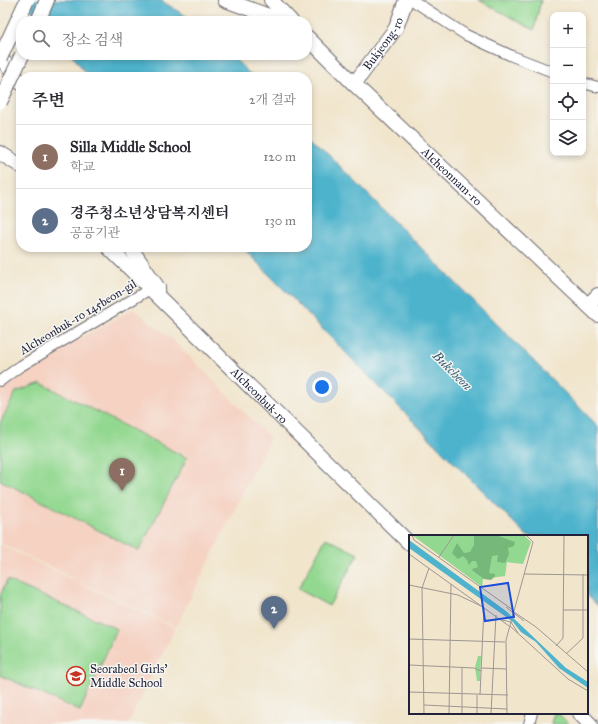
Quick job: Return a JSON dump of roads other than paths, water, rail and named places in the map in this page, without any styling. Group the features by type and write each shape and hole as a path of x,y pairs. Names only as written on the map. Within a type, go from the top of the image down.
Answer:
{"street":[{"path":"20,16 27,0"},
{"path":"40,16 48,0"},
{"path":"225,0 269,16"},
{"path":"270,0 287,16"},
{"name":"Bukjeong-ro","path":"354,84 396,28 406,0"},
{"path":"412,0 466,35 512,56 550,71"},
{"path":"16,24 0,58 16,77"},
{"name":"Alcheonnam-ro","path":"312,42 354,84 598,315"},
{"path":"0,102 20,60"},
{"path":"586,84 598,87"},
{"path":"0,152 16,163"},
{"name":"Alcheonbuk-ro","path":"113,252 409,543"},
{"path":"133,252 176,315"},
{"name":"Alcheonbuk-ro 145beon-gil","path":"0,381 19,367 150,289"},
{"path":"588,305 598,295"},
{"path":"529,724 532,714"},
{"path":"580,714 590,724"}],"water":[{"path":"23,0 160,0 186,16 37,16"},
{"path":"76,60 236,60 248,72 85,72"},
{"name":"Bukcheon","path":"312,138 598,426 598,606 588,596 588,535 526,535 247,252 312,252"}],"place":[{"name":"Silla Middle School","path":"122,491"},
{"name":"경주청소년상담복지센터","path":"274,629"},
{"name":"Seorabeol Girls’ Middle School","path":"76,676"}]}
